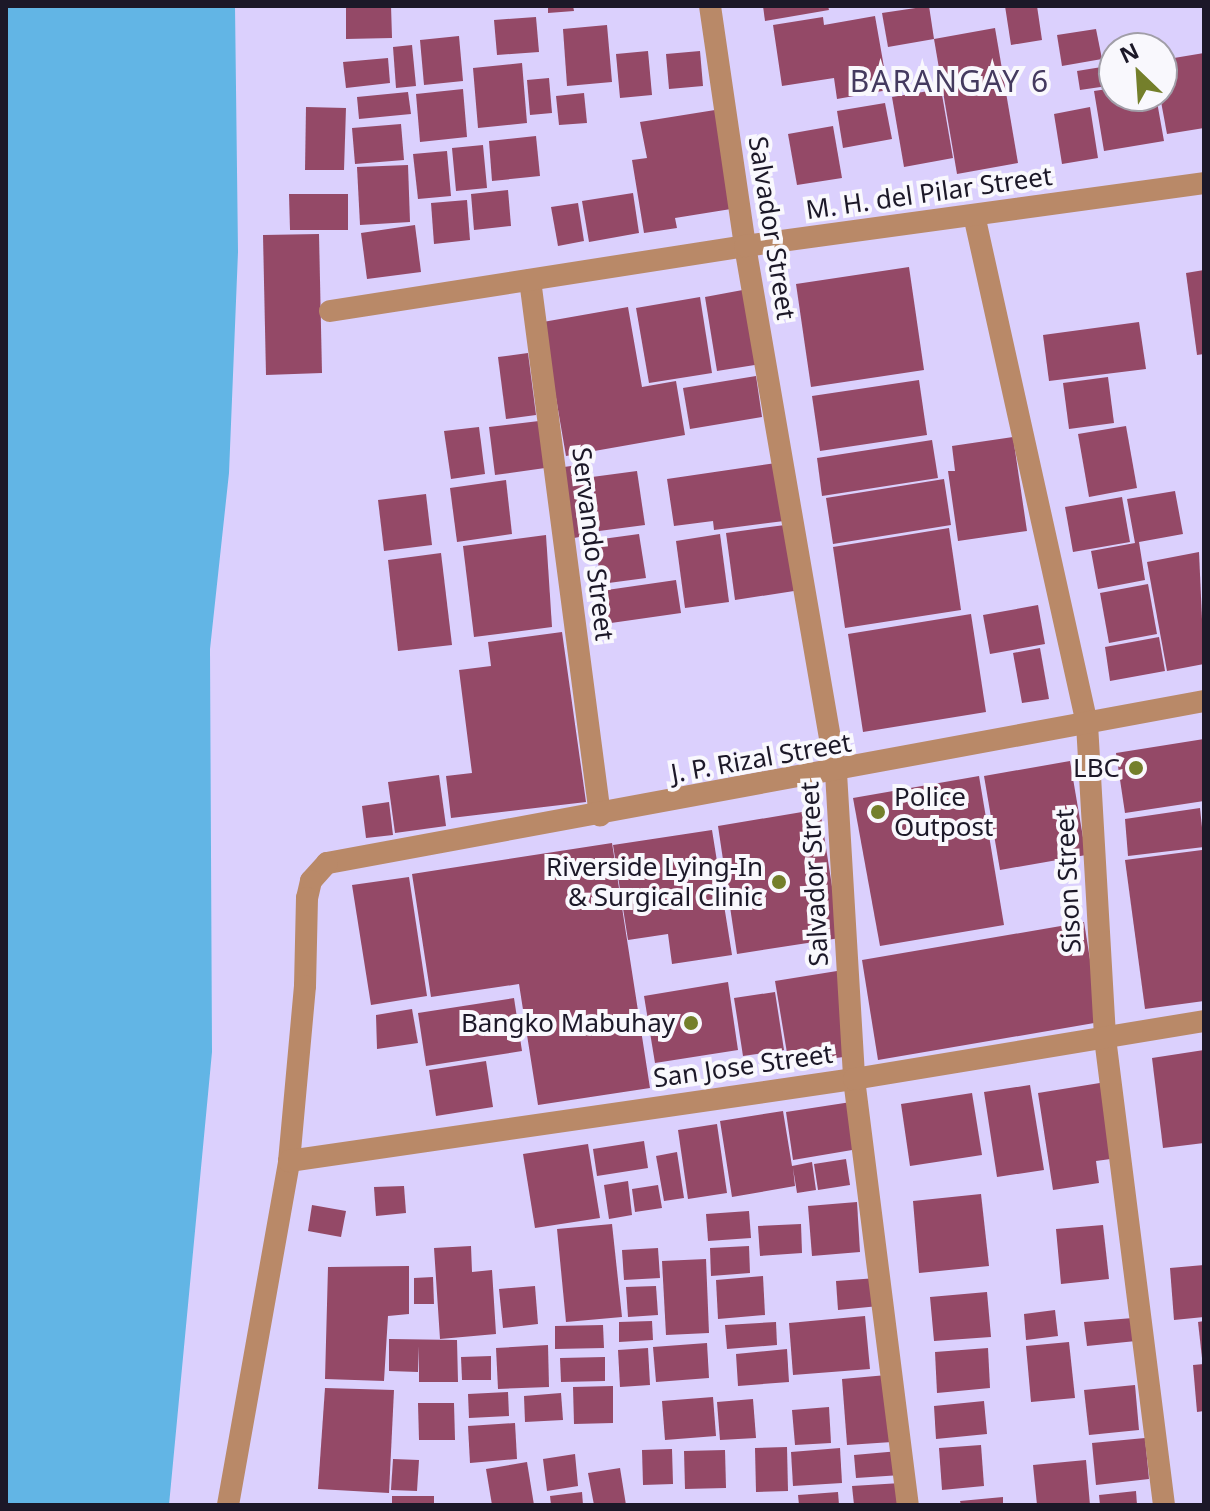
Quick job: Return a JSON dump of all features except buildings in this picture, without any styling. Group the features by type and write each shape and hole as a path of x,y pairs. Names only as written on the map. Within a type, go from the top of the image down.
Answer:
{"street":[{"name":"Salvador Street","path":"710,6 745,246 836,773 854,1079 908,1505"},
{"name":"M. H. del Pilar Street","path":"330,311 745,246 1204,183"},
{"name":"Sison Street","path":"974,215 1087,724 1105,1038 1164,1505"},
{"name":"Servando Street","path":"530,280 600,815"},
{"name":"J. P. Rizal Street","path":"289,1161 305,986 307,898 311,881 327,863 836,773 1204,701"},
{"name":"San Jose Street","path":"289,1161 854,1079 1204,1021"},
{"path":"228,1505 289,1161"}],"water":[{"path":"6,6 235,6 238,252 229,473 210,649 212,1052 169,1505 6,1505"}],"place":[{"name":"LBC","path":"1136,768"},
{"name":"Police Outpost","path":"878,812"},
{"name":"Riverside Lying-In & Surgical Clinic","path":"779,882"},
{"name":"Bangko Mabuhay","path":"691,1023"}],"district":[{"name":"BARANGAY 6","path":"950,81"}]}
